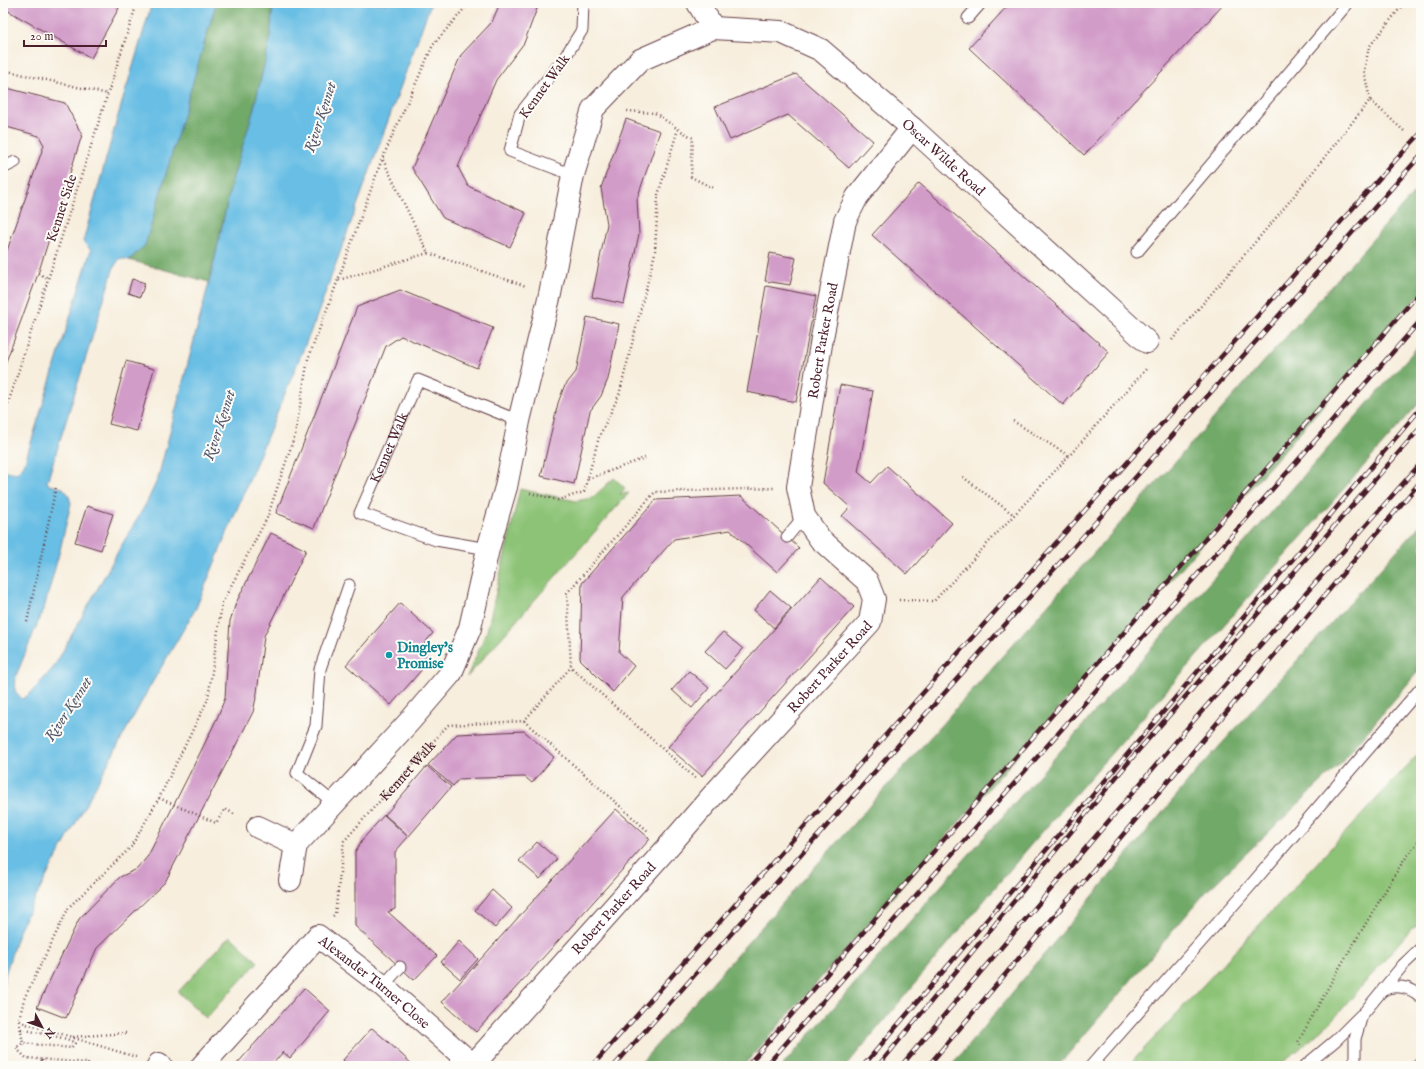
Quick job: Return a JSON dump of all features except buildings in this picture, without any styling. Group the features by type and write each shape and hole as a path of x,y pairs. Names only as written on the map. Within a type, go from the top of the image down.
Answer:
{"street":[{"path":"290,880 296,845 409,722 451,673 470,628 488,549 506,487 519,421 550,294 573,175 592,109 640,60 713,28 698,3"},
{"name":"Oscar Wilde Road","path":"713,28 781,32 821,50 912,128 1147,342"},
{"name":"Robert Parker Road","path":"472,1065 870,622 874,599 867,581 820,539 804,516 798,488 822,338 845,221 857,197 912,128"},
{"path":"258,827 296,845"},
{"name":"Alexander Turner Close","path":"202,1066 284,976 318,936 383,986 472,1065"}],"lane":[{"name":"Kennet Walk","path":"573,175 510,151 520,114 565,57 582,30 583,3"},
{"path":"968,18 981,3"},
{"path":"1137,252 1348,3"},
{"path":"3,168 15,162"},
{"name":"Kennet Walk","path":"488,549 436,540 360,513 418,380 519,421"},
{"path":"787,537 804,516"},
{"path":"334,803 297,773 316,726 320,669 349,585"},
{"path":"1091,1066 1244,893 1421,688"},
{"path":"1305,1066 1336,1040 1362,1014 1403,965 1421,948"},
{"path":"383,986 400,967"},
{"path":"1379,993 1385,989 1398,987 1411,990 1421,997"},
{"path":"1354,1066 1355,1039 1362,1014"},
{"path":"1417,1066 1421,1061"}],"path":[{"name":"Kennet Side","path":"3,419 137,3"},
{"path":"23,1043 19,1020 24,999 68,907 131,847 159,798 208,699 222,603 267,518 295,435 308,359 382,159 433,45 469,3"},
{"path":"1370,100 1364,71 1369,47 1404,3"},
{"path":"3,70 108,94"},
{"path":"592,109 655,113 692,138 691,177 713,188"},
{"path":"506,487 558,500 584,492 599,437 619,395 655,252 658,195 678,129"},
{"path":"382,159 428,253"},
{"path":"338,280 428,253 550,294"},
{"path":"38,274 49,278"},
{"path":"1013,421 1069,456"},
{"path":"588,479 645,458"},
{"path":"963,477 1014,515"},
{"path":"28,622 56,487"},
{"path":"667,848 524,721 571,667 567,593 655,492 798,488"},
{"path":"571,667 714,794"},
{"name":"Kennet Walk","path":"318,936 335,914 344,841 448,724 524,721"},
{"path":"159,798 216,823 225,809 258,827"},
{"path":"1298,1042 1338,970 1402,862 1421,838"},
{"path":"19,1020 26,1024 159,1065"},
{"path":"21,1028 67,1039 75,1043 71,1048 23,1043 16,1048 26,1058 88,1063 88,1066"},
{"path":"72,1037 126,1033"},
{"path":"42,1060 42,1066"}],"green space":[{"path":"216,3 273,3 270,41 253,112 232,181 209,282 129,260 145,245"},
{"path":"1421,185 1421,293 1021,752 743,1066 638,1066"},
{"path":"1421,343 1421,401 1029,847 846,1066 782,1066"},
{"path":"614,478 625,488 620,494 629,493 467,677 487,631 520,489 576,501 592,498"},
{"path":"1421,524 1421,668 1340,764 1206,892 1058,1066 951,1066 1197,771"},
{"path":"1421,751 1421,924 1411,929 1332,1021 1278,1066 1128,1066"},
{"path":"230,936 258,962 206,1018 178,992"}],"water":[{"name":"River Kennet","path":"152,3 216,3 145,245 129,260 120,258 114,267 47,482 49,485 63,488 68,494 71,503 45,605 16,676 15,691 22,699 30,694 54,667 147,502 158,478 213,267 232,181 253,112 270,41 273,3 431,3 315,321 196,608 148,690 19,930 3,987 3,470 16,473 24,465 91,250 83,242 117,119"}],"railway":[{"path":"592,1066 1421,133"},
{"path":"614,1066 1421,155"},
{"path":"747,1066 1421,291"},
{"path":"766,1066 1421,320"},
{"path":"863,1066 1421,408"},
{"path":"878,1066 1137,752 1421,427"},
{"path":"901,1066 1195,719 1421,463"},
{"path":"928,1066 1421,481"}],"place":[{"name":"Dingley's Promise","path":"389,655"}]}
